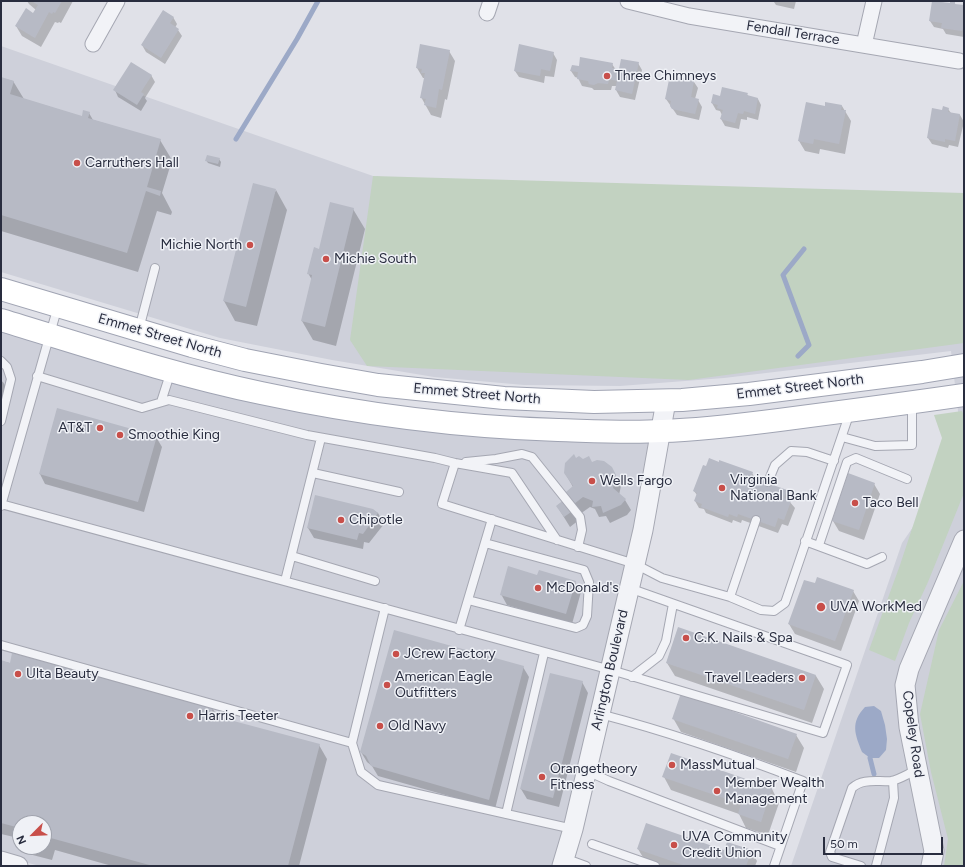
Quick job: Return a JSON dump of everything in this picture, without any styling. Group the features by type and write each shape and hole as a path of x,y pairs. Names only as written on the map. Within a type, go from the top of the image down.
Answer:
{"main road":[{"name":"Emmet Street North","path":"1,289 245,360 378,385 504,398 594,402 682,400 749,394 922,372 964,365"},
{"name":"Emmet Street North","path":"1,320 171,370 259,393 338,408 416,420 509,428 599,432 660,432 715,428 964,395"}],"street":[{"path":"93,44 118,1"},
{"name":"Fendall Terrace","path":"628,1 688,16 959,61"},
{"path":"864,45 874,1"},
{"name":"Arlington Boulevard","path":"563,862 573,829 587,771 643,530 666,401"},
{"name":"Copeley Road","path":"931,866 934,852 909,727 905,685 909,669 964,540"},
{"path":"1,861 18,866"}],"lane":[{"path":"139,330 155,268"},
{"path":"58,306 1,505 611,670 823,733 847,665 629,588"},
{"path":"1,361 7,366 10,379 1,421"},
{"path":"161,402 171,370"},
{"path":"37,376 142,408 169,400 306,435 512,473 557,540"},
{"path":"842,437 875,446 913,448 912,402"},
{"path":"455,463 442,504 635,564 662,578 730,597 761,610 774,611 785,603 805,541 851,411"},
{"path":"285,581 321,438"},
{"path":"768,482 775,465 791,452 807,452 834,461"},
{"path":"455,463 496,459 522,454 532,457 580,517 582,530 578,546"},
{"path":"819,546 847,462 856,458 907,478"},
{"path":"313,473 399,492"},
{"path":"459,630 492,519"},
{"path":"730,597 756,520"},
{"path":"805,541 867,564 882,557"},
{"path":"468,600 576,628 583,625 587,616 589,582 584,570 485,543"},
{"path":"292,556 375,581"},
{"path":"632,676 659,656 666,641 673,604"},
{"path":"385,608 352,743 361,772 378,785 573,829"},
{"path":"1,645 352,743"},
{"path":"506,814 544,653"},
{"path":"600,714 636,723 738,756 803,781 774,866"},
{"path":"860,866 832,857 830,852 852,788 863,781 892,781 917,770"},
{"path":"587,771 609,781 780,846"},
{"path":"876,866 894,798 892,781"},
{"path":"592,844 655,866"},
{"path":"563,862 586,866"}],"shaded area":[{"path":"1,46 373,176 932,238 964,227 964,866 791,866 902,543 946,479 961,437 951,351 724,378 620,386 524,385 434,377 332,360 220,338 1,272"},
{"path":"1,320 416,420 660,431 558,866 40,866 1,856"}],"green space":[{"path":"373,176 964,193 964,343 689,380 367,366 350,340"},
{"path":"962,411 964,416 964,493 928,582 909,623 895,661 869,650 900,565 942,438 934,415"},
{"path":"964,581 964,866 944,866 948,839 931,772 920,714 939,630"}],"water":[{"path":"874,706 881,711 887,739 886,750 879,758 870,758 862,752 857,740 855,729 857,718 860,713 865,707"}],"building":[{"path":"62,1 55,13 53,12 52,14 49,12 35,38 15,26 26,8 33,13 38,5 33,2"},
{"path":"932,1 950,3 950,1 955,1 955,4 964,5 964,28 962,31 941,28 942,23 929,21"},
{"path":"163,10 174,17 170,23 179,29 161,58 141,45"},
{"path":"420,44 450,50 442,90 439,89 436,108 424,105 426,99 420,98 425,73 421,73 422,69 416,68"},
{"path":"519,44 554,52 550,71 541,69 540,76 514,71"},
{"name":"Three Chimneys","path":"580,57 613,63 612,68 619,69 621,59 639,62 632,94 615,90 617,81 609,79 608,84 598,83 594,85 589,84 588,81 577,79 578,72 570,71 572,65 579,66"},
{"path":"131,62 152,75 141,92 144,94 137,105 113,90"},
{"path":"670,75 694,81 691,97 699,99 695,114 672,109 670,106 671,101 665,99"},
{"name":"Carruthers Hall","path":"1,77 14,81 10,94 82,116 83,110 90,112 88,118 161,139 147,187 161,191 160,196 146,191 127,253 1,215"},
{"path":"722,87 748,93 747,95 758,98 755,114 744,111 743,114 738,113 735,123 720,119 723,110 717,108 718,105 711,103 713,94 720,96"},
{"path":"806,102 825,106 825,102 842,105 841,110 846,110 839,144 814,139 813,144 798,141"},
{"path":"943,106 949,108 948,112 960,114 955,141 945,139 945,142 927,138 932,108 942,110"},
{"path":"207,155 220,158 218,164 205,161"},
{"name":"Michie North","path":"253,183 276,189 246,307 223,301"},
{"name":"Michie South","path":"330,202 354,208 325,327 301,321 312,275 307,274 314,247 319,249"},
{"path":"57,408 157,436 138,502 39,474"},
{"name":"Wells Fargo","path":"574,454 576,458 579,456 583,459 589,456 592,462 597,460 604,461 612,467 616,475 613,488 626,499 621,505 603,513 601,506 592,507 593,501 583,497 574,504 574,510 564,517 556,506 565,499 566,492 573,486 564,473 565,463"},
{"path":"709,458 753,472 751,477 787,490 784,498 791,501 784,520 778,518 775,527 738,514 737,517 729,514 728,517 701,507 702,504 694,501 697,493 693,491 703,465 706,466"},
{"path":"848,473 875,483 859,530 832,521"},
{"name":"Chipotle","path":"315,495 373,509 378,513 363,534 359,533 357,540 307,528"},
{"name":"McDonald's","path":"508,566 537,575 539,570 576,581 566,614 500,595"},
{"name":"UVA WorkMed","path":"817,577 854,590 835,641 788,624 804,580 815,583"},
{"path":"678,627 816,675 804,710 666,663"},
{"path":"394,630 524,666 489,800 371,766 366,756 360,752"},
{"path":"12,653 213,708 211,715 320,744 288,866 153,866 52,838 52,815 12,815 12,826 1,823 1,660 10,663"},
{"path":"550,673 583,681 553,798 520,789"},
{"path":"681,693 797,734 788,759 672,719"},
{"path":"671,753 772,788 761,822 738,814 741,804 662,777"},
{"name":"UVA Community Credit Union","path":"646,823 724,850 727,842 752,850 746,866 686,866 637,849"}],"waterway":[{"path":"236,139 297,39 318,1"},
{"path":"798,356 809,345 783,275 804,249"},
{"path":"870,758 874,774"}],"place":[{"name":"Three Chimneys","path":"607,76"},
{"name":"Carruthers Hall","path":"77,163"},
{"name":"Michie North","path":"250,245"},
{"name":"Michie South","path":"326,259"},
{"name":"AT&T","path":"100,428"},
{"name":"Smoothie King","path":"120,435"},
{"name":"Wells Fargo","path":"592,481"},
{"name":"Virginia National Bank","path":"722,488"},
{"name":"Taco Bell","path":"855,503"},
{"name":"Chipotle","path":"341,520"},
{"name":"McDonald's","path":"538,588"},
{"name":"UVA WorkMed","path":"821,607"},
{"name":"C.K. Nails & Spa","path":"686,638"},
{"name":"JCrew Factory","path":"396,654"},
{"name":"Ulta Beauty","path":"18,674"},
{"name":"Travel Leaders","path":"802,678"},
{"name":"American Eagle Outfitters","path":"387,685"},
{"name":"Harris Teeter","path":"190,716"},
{"name":"Old Navy","path":"380,726"},
{"name":"MassMutual","path":"672,765"},
{"name":"Orangetheory Fitness","path":"542,777"},
{"name":"Member Wealth Management","path":"717,791"},
{"name":"UVA Community Credit Union","path":"674,845"}]}
